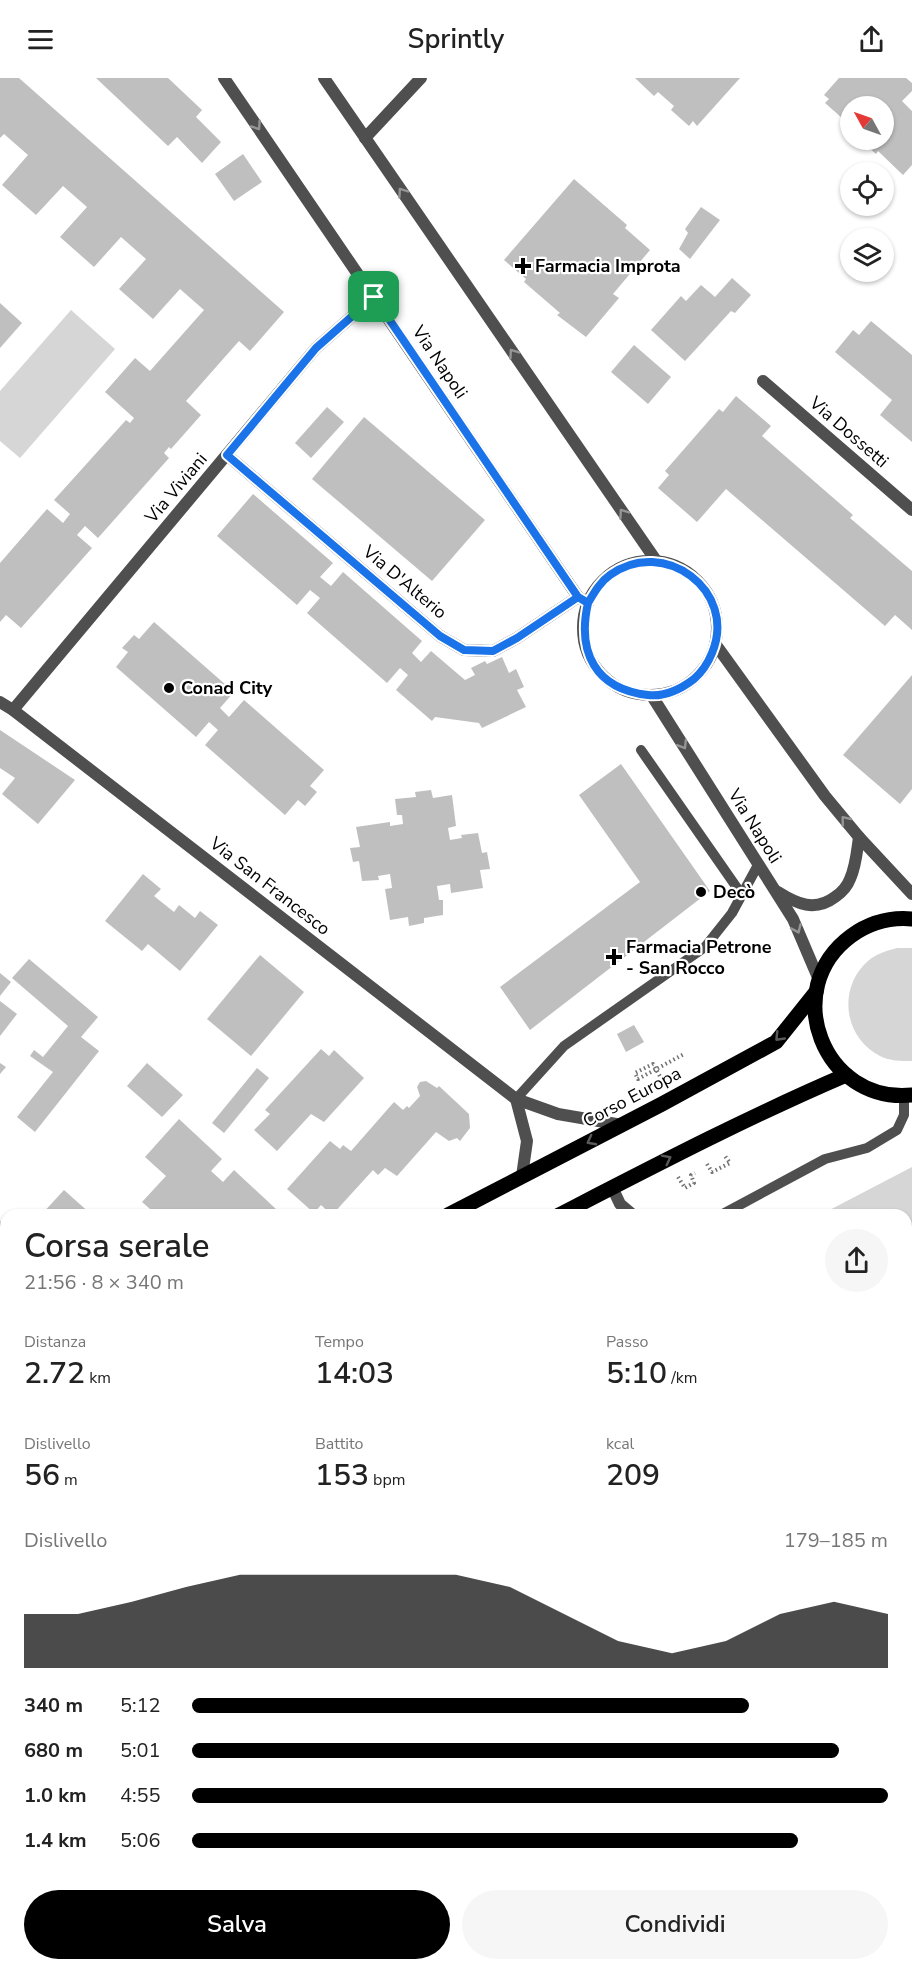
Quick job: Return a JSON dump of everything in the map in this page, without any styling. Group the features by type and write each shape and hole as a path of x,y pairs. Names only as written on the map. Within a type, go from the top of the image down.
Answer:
{"main road":[{"name":"Corso Europa","path":"459,1209 776,1042 818,986 834,952 858,931 872,924 887,920 912,919"},
{"path":"818,986 816,1023 820,1038 835,1065 846,1075 873,1091 908,1095"},
{"path":"571,1209 784,1102 846,1075"}],"street":[{"name":"Via Napoli","path":"224,78 583,600"},
{"path":"324,78 657,561"},
{"path":"365,138 421,78"},
{"name":"Via Viviani","path":"13,710 316,348 374,297"},
{"name":"Via Dossetti","path":"763,381 912,510"},
{"name":"Via D'Alterio","path":"227,455 440,636 464,650 493,651 583,600"},
{"path":"657,561 675,566 692,575 705,589 714,606 717,625 716,645 699,675 686,686 669,693 652,696 634,693 616,686 601,674 590,658 584,641 583,600 608,576 623,567 639,562 657,561"},
{"path":"716,645 825,796 912,894"},
{"name":"Via Napoli","path":"652,696 793,919 818,986"},
{"name":"Via San Francesco","path":"0,702 516,1100 558,1114 622,1125"},
{"path":"774,890 795,903 811,906 827,903 840,894 849,881 859,837"},
{"path":"516,1100 528,1141 522,1176"},
{"path":"612,1188 620,1204 626,1209"}],"lane":[{"path":"640,750 742,895"},
{"path":"516,1100 564,1046 705,946 732,913 758,865"},
{"path":"732,1209 825,1159 867,1148 897,1130 904,1115 908,1095"}],"path":[{"path":"653,1064 635,1073 638,1079 684,1054"},
{"path":"676,1172 685,1188 688,1188 694,1184 691,1175 726,1156 730,1163 711,1173"}],"shaded area":[{"path":"71,310 115,349 20,458 0,441 0,391"},
{"path":"897,948 912,948 912,1061 888,1059 868,1048 852,1025 849,1012 849,998 858,972 874,956"},
{"path":"912,1167 912,1209 832,1209"}],"building":[{"path":"0,78 19,78 284,312 250,351 239,341 186,401 201,415 171,449 169,447 164,453 169,458 98,538 85,526 77,535 92,548 21,628 6,615 0,622 0,563 47,509 63,523 70,514 54,500 126,420 130,423 134,418 105,392 135,358 150,371 204,310 180,289 153,319 119,289 146,259 121,237 94,267 60,237 87,207 63,186 36,215 2,185 28,155 4,134 0,138"},
{"path":"96,78 168,78 202,110 196,117 221,142 202,163 177,137 168,146"},
{"path":"635,78 740,78 697,126 693,121 689,126 671,110 674,106 658,92 654,96"},
{"path":"839,78 906,78 912,83 912,91 902,101 912,111 912,165 903,175 894,166 894,162 889,162 878,151 876,154 871,150 894,150 894,96 840,96 840,116 825,103 829,99 824,95"},
{"path":"243,154 262,182 234,201 215,174"},
{"path":"574,179 627,225 625,228 650,250 613,294 619,298 586,337 557,315 560,313 524,282 526,279 504,260"},
{"path":"701,207 720,220 690,259 679,249 688,233 685,229"},
{"path":"732,278 751,295 735,313 731,311 685,361 651,330 681,296 686,301 701,285 715,297"},
{"path":"0,303 22,323 0,348"},
{"path":"871,321 912,355 912,442 880,415 892,400 835,352 853,330 859,335"},
{"path":"634,345 671,377 648,404 611,372"},
{"path":"736,396 771,426 762,436 853,515 850,518 912,571 912,630 895,615 885,626 726,489 697,522 658,488 669,475 665,471 719,409 723,412"},
{"path":"327,407 344,422 311,458 295,443"},
{"path":"364,417 485,520 432,581 312,479"},
{"path":"253,494 333,563 320,577 331,586 343,572 422,641 412,653 421,662 431,651 465,680 475,675 471,668 485,661 487,664 502,657 509,673 516,669 524,687 517,690 526,707 482,728 479,723 435,717 432,721 396,690 408,675 400,668 387,683 307,613 320,598 310,590 297,605 217,536"},
{"path":"154,622 234,692 220,708 229,717 244,700 324,770 310,786 317,792 305,806 298,800 285,815 205,745 218,730 209,722 196,737 116,667 128,652 122,648 134,635 139,639"},
{"path":"912,675 912,789 900,804 843,755"},
{"path":"0,730 75,780 38,824 2,794 15,778 0,768"},
{"path":"621,764 710,891 530,1030 500,987 640,882 579,795"},
{"path":"431,790 433,798 452,795 456,826 448,828 450,840 462,838 461,835 478,833 482,853 487,852 490,869 480,870 483,888 451,893 450,884 437,886 439,900 443,900 443,915 424,918 424,923 409,926 408,917 390,920 385,889 392,888 390,874 378,876 379,880 362,881 359,861 353,862 350,848 360,847 356,827 390,822 390,826 403,824 402,815 397,815 395,799 416,797 415,792"},
{"path":"143,874 161,889 154,896 174,912 179,905 195,918 200,911 218,925 180,971 148,944 142,951 105,921"},
{"path":"260,955 304,992 251,1056 207,1019"},
{"path":"29,959 98,1017 81,1037 99,1051 35,1132 17,1117 53,1072 30,1056 34,1050 43,1057 68,1026 12,978"},
{"path":"0,973 11,982 0,996"},
{"path":"0,1001 17,1014 0,1036"},
{"path":"634,1025 644,1042 626,1052 617,1034"},
{"path":"321,1049 329,1056 334,1050 364,1078 324,1122 311,1114 277,1151 254,1130 270,1114 265,1110"},
{"path":"0,1063 6,1067 0,1074"},
{"path":"147,1063 183,1095 162,1117 127,1086"},
{"path":"257,1068 269,1078 224,1133 212,1123"},
{"path":"426,1081 437,1088 439,1086 469,1114 470,1128 460,1141 457,1138 449,1141 436,1132 397,1176 385,1168 378,1175 373,1170 337,1209 325,1209 321,1205 318,1209 310,1209 287,1189 330,1141 340,1149 343,1145 351,1151 394,1102 403,1110 407,1106 409,1108 420,1096 417,1087 420,1082"},
{"path":"179,1119 222,1159 211,1171 223,1182 234,1170 276,1209 150,1209 142,1202 166,1176 145,1157"},
{"path":"64,1190 85,1209 47,1209"}],"place":[{"name":"Farmacia Improta","path":"523,266"},
{"name":"Conad City","path":"169,688"},
{"name":"Decò","path":"701,892"},
{"name":"Farmacia Petrone - San Rocco","path":"614,957"}],"route":[{"path":"374,297 316,348 227,455 440,636 464,650 493,651 517,638 578,597 588,603 608,576 623,567 639,562 657,561 675,566 692,575 705,589 714,606 717,625 716,645 709,661 699,675 686,686 669,693 652,696 634,693 616,686 601,674 590,658 584,641 584,622 588,603 578,597 374,297"}]}
